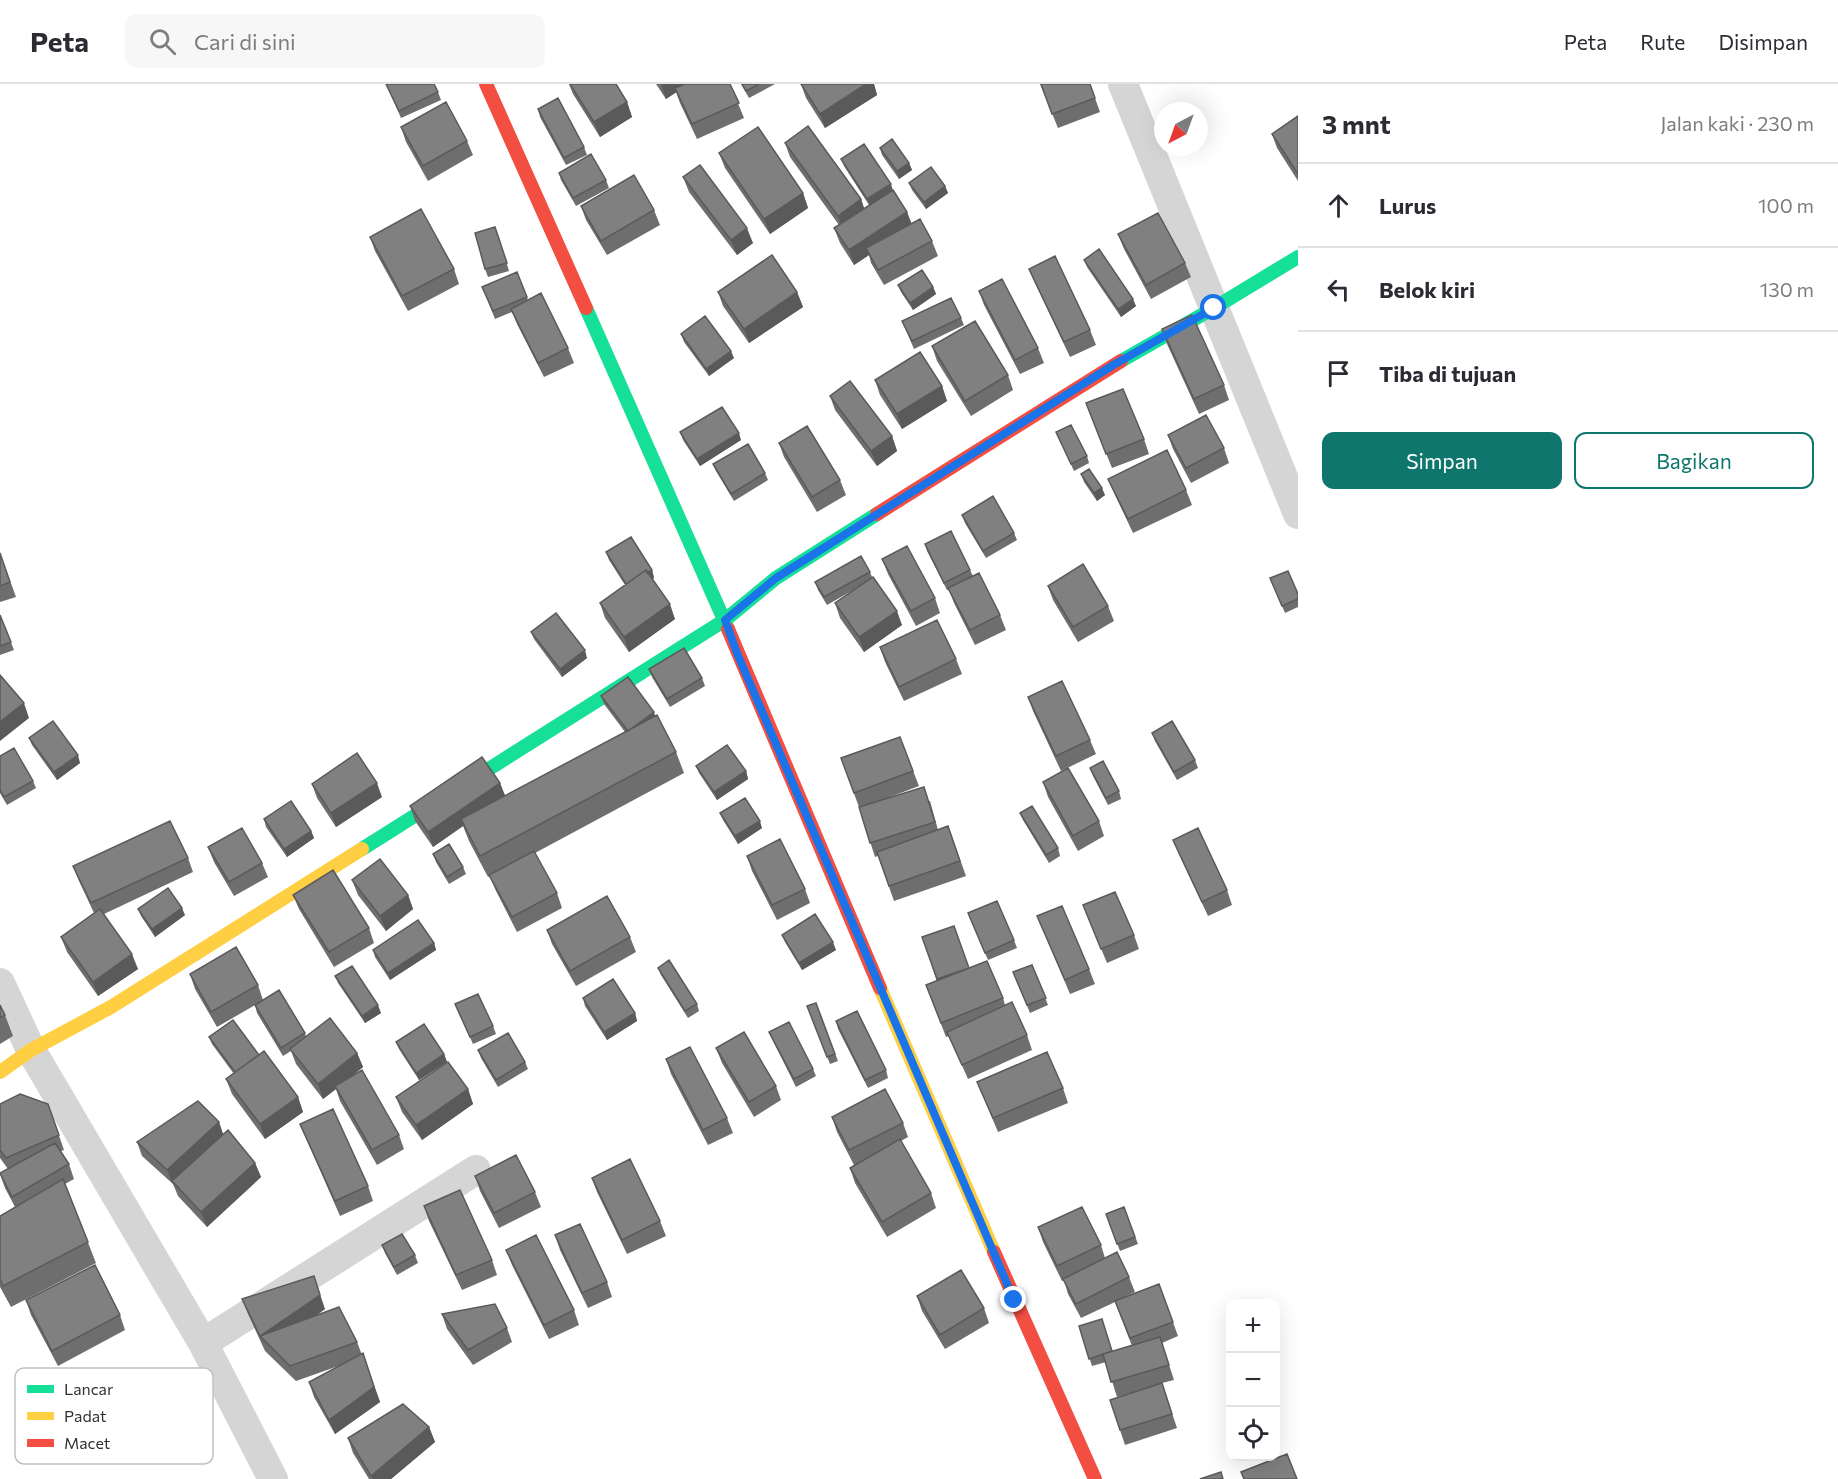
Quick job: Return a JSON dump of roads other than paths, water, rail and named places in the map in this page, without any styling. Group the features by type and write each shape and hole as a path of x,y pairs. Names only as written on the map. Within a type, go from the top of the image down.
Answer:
{"street":[{"path":"486,84 725,620 746,675 1014,1300 1095,1479"},
{"path":"1123,84 1298,514"},
{"path":"0,1072 31,1050 111,1007 725,620 776,578 1115,364 1298,257"},
{"path":"0,983 31,1050 203,1343 273,1479"},
{"path":"203,1343 476,1170"}]}
